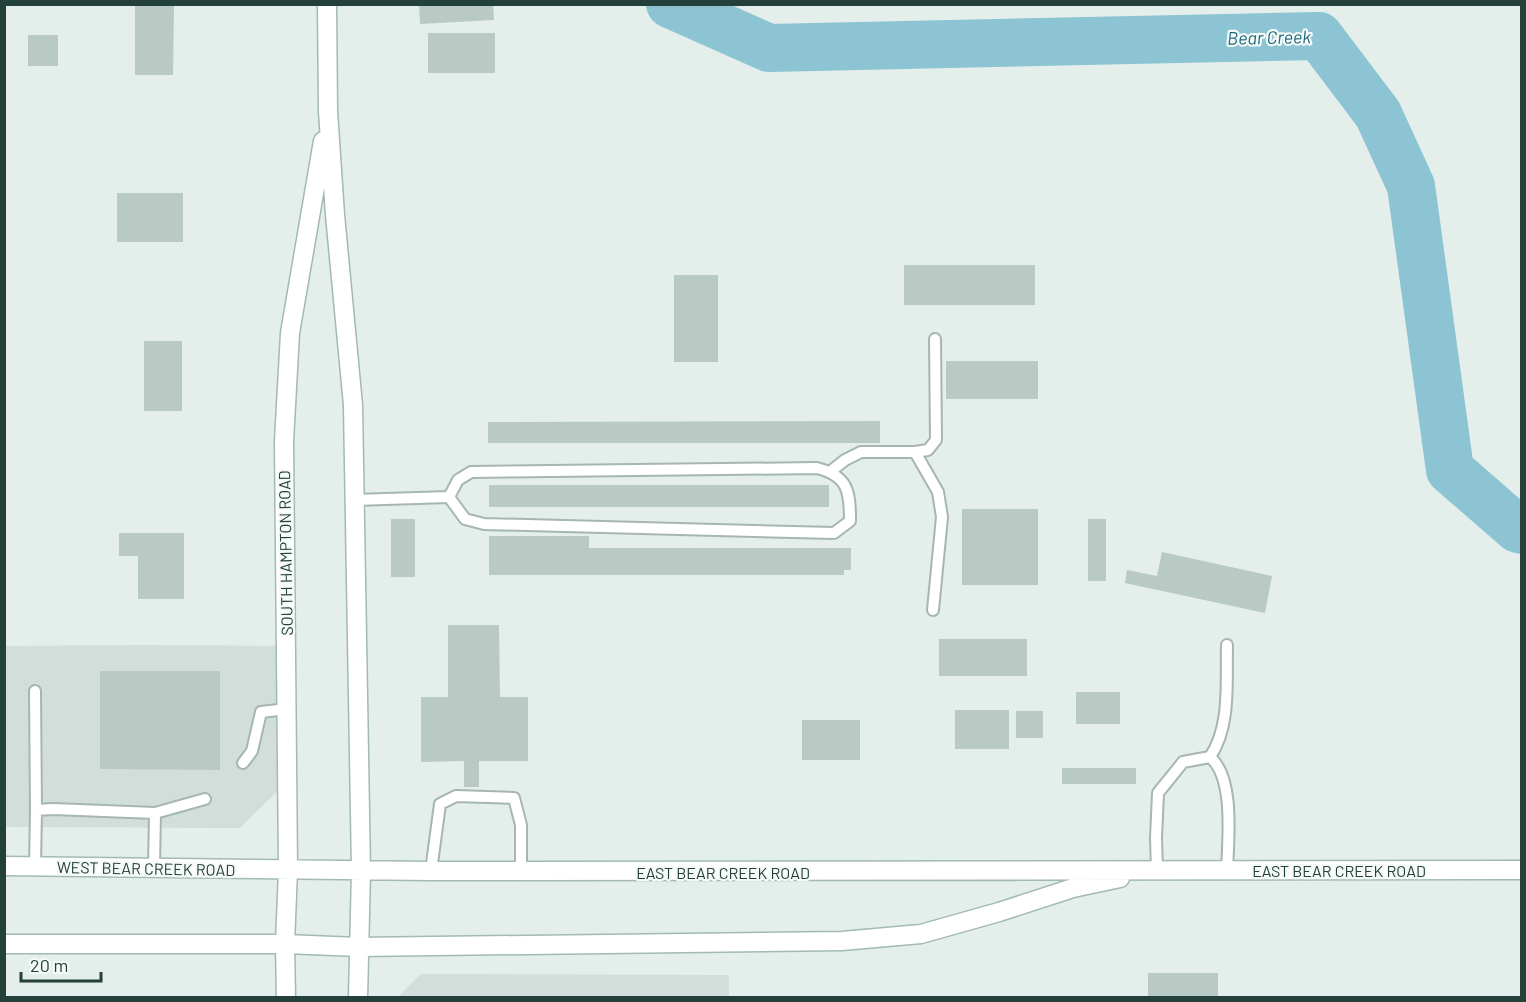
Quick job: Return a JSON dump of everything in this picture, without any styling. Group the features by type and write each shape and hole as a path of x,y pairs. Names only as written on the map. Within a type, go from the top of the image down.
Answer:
{"main road":[{"name":"SOUTH HAMPTON ROAD","path":"327,4 328,111 335,215 353,405 361,871 358,998"},
{"name":"SOUTH HAMPTON ROAD","path":"286,998 285,944 288,870 284,441 290,333 328,111"},
{"name":"WEST BEAR CREEK ROAD","path":"4,866 288,870"},
{"name":"EAST BEAR CREEK ROAD","path":"288,870 948,872 1521,870"},
{"name":"EAST BEAR CREEK ROAD","path":"358,947 842,941 921,934 1073,888 1157,870"},
{"path":"4,944 285,944 358,947"}],"lane":[{"path":"831,471 845,460 861,452 928,450 936,440 935,339"},
{"path":"915,452 938,492 942,517 933,610"},
{"path":"817,468 831,471 842,479 850,496 850,521 834,533 484,524 465,519 449,497 458,480 471,472 817,468"},
{"path":"354,500 449,497"},
{"path":"1157,870 1158,793 1183,762 1210,757 1219,744 1224,721 1227,645"},
{"path":"35,691 36,866"},
{"path":"243,763 252,751 261,712 287,709"},
{"path":"1210,757 1218,764 1226,785 1227,871"},
{"path":"431,871 440,804 456,796 514,798 522,825 522,871"},
{"path":"36,810 155,813 205,799"},
{"path":"154,867 155,813"}],"shaded area":[{"path":"4,646 287,646 289,780 240,828 5,827"},
{"path":"421,974 729,975 729,997 400,997"}],"building":[{"path":"135,4 174,4 173,75 135,75"},
{"path":"419,4 493,4 494,20 420,24"},
{"path":"428,33 495,33 495,73 428,73"},
{"path":"28,35 58,35 58,66 28,66"},
{"path":"117,193 183,193 183,242 117,242"},
{"path":"904,265 1035,265 1035,305 904,305"},
{"path":"674,275 718,275 718,362 674,362"},
{"path":"144,341 182,341 182,411 144,411"},
{"path":"946,361 1038,361 1038,399 946,399"},
{"path":"880,421 880,443 488,443 488,422"},
{"path":"489,485 829,485 829,507 489,507"},
{"path":"962,509 1038,509 1038,585 962,585"},
{"path":"391,519 415,519 415,577 391,577"},
{"path":"1088,519 1106,519 1106,581 1088,581"},
{"path":"119,533 184,533 184,599 138,599 138,556 119,556"},
{"path":"489,536 589,536 589,548 851,548 851,570 844,570 844,575 489,575"},
{"path":"1162,552 1272,576 1265,613 1125,583 1127,570 1157,576"},
{"path":"448,625 499,625 500,697 528,697 528,761 479,761 479,787 464,787 464,761 421,762 421,697 448,697"},
{"path":"939,639 1027,639 1027,676 939,676"},
{"path":"100,671 220,671 220,770 100,769"},
{"path":"1076,692 1120,692 1120,724 1076,724"},
{"path":"955,710 1009,710 1009,749 955,749"},
{"path":"1016,711 1043,711 1043,738 1016,738"},
{"path":"802,720 860,720 860,760 802,760"},
{"path":"1062,768 1136,768 1136,784 1062,784"},
{"path":"1148,973 1218,973 1218,998 1148,998"}],"waterway":[{"name":"Bear Creek","path":"670,4 769,48 1319,36 1378,114 1411,186 1450,470 1522,530"}]}
